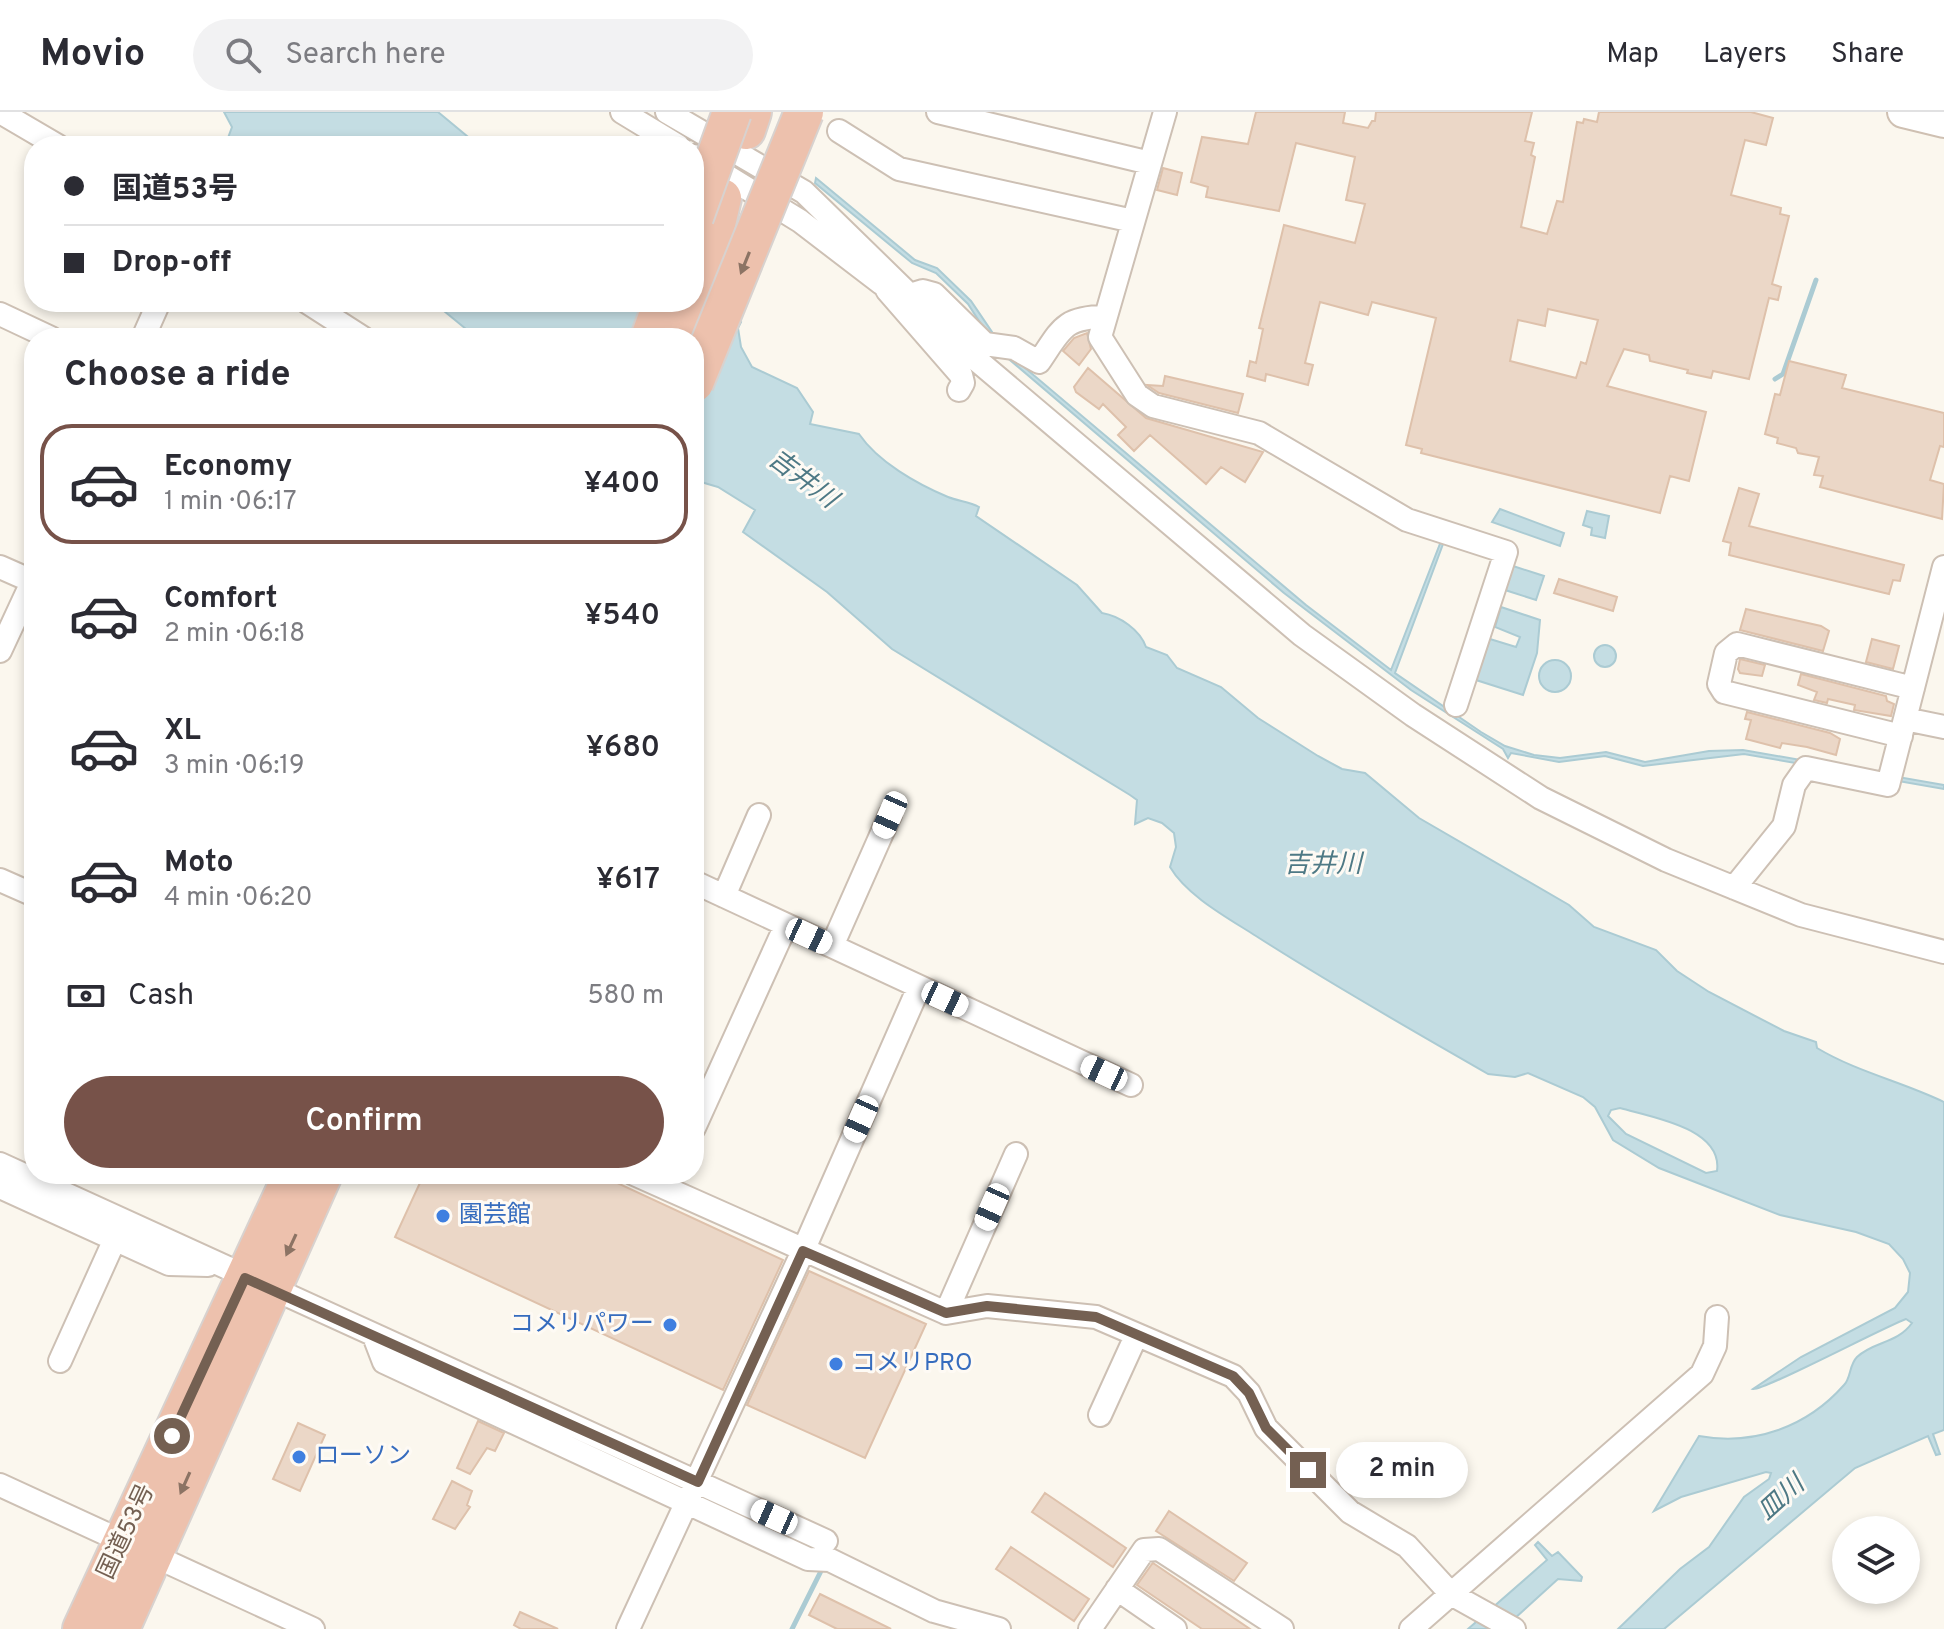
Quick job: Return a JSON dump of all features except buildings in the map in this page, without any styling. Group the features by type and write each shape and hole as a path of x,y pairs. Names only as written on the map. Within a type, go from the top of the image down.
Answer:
{"highway":[{"path":"704,237 708,208 732,112"},
{"path":"708,208 752,112"},
{"path":"704,358 804,112"},
{"name":"国道53号","path":"120,1629 138,1549 244,1278 276,1211 299,1184"},
{"name":"国道53号","path":"244,1278 302,1184"},
{"name":"国道53号","path":"82,1629 138,1549"}],"street":[{"path":"0,112 41,136"},
{"path":"622,112 662,136"},
{"path":"667,112 804,192 972,356 1302,635 1541,798 1666,860 1801,915 1944,952"},
{"path":"938,112 1150,163"},
{"path":"1165,112 1100,337 1106,350 1137,395 1153,406 1259,433 1407,520 1506,552 1456,705"},
{"path":"1903,112 1944,122"},
{"path":"839,131 899,169 1133,221"},
{"path":"704,162 800,221 881,283 961,375 963,383 959,390"},
{"path":"881,283 910,295 923,291 934,294 985,344 1014,348 1039,362 1064,325 1073,319 1105,317"},
{"path":"323,312 347,328"},
{"path":"0,314 30,328"},
{"path":"0,567 24,577"},
{"path":"1734,888 1784,826 1794,785 1806,768 1888,785 1913,688 1936,629 1944,567"},
{"path":"0,651 24,600"},
{"path":"1913,688 1737,644 1726,653 1719,684 1724,692 1903,727 1944,727"},
{"path":"724,896 759,815"},
{"path":"832,946 890,815"},
{"path":"0,880 24,891"},
{"path":"704,887 1131,1085"},
{"path":"704,1106 786,925"},
{"path":"628,1629 803,1251 919,987"},
{"path":"946,1313 1016,1154"},
{"path":"0,1164 24,1175"},
{"path":"43,1184 826,1541"},
{"path":"676,1184 803,1251 946,1313 987,1306 1096,1317 1233,1376 1249,1393 1266,1428 1350,1512 1407,1546 1458,1596 1514,1629"},
{"path":"0,1187 169,1264 244,1278"},
{"path":"60,1361 115,1239"},
{"path":"1411,1629 1458,1596 1702,1374 1715,1346 1717,1317"},
{"path":"374,1336 384,1362 808,1559 830,1560 934,1611 999,1629"},
{"path":"1100,1415 1136,1336"},
{"path":"2,1492 138,1549 313,1629"},
{"path":"1090,1629 1144,1550 1159,1549 1282,1629"},
{"path":"1117,1589 1175,1629"}],"water":[{"path":"224,112 438,112 467,136 229,136 232,127"},
{"path":"816,178 915,260 937,268 971,301 1005,351 1306,605 1391,670 1443,536 1446,536 1395,673 1505,746 1534,755 1560,758 1606,752 1645,762 1709,751 1743,750 1944,785 1944,789 1744,754 1643,766 1605,756 1559,762 1511,753 1508,758 1503,749 1411,690 1284,593 997,349 968,304 936,273 912,263 815,183"},
{"name":"吉井川","path":"704,296 741,322 738,328 741,347 752,367 797,388 813,412 810,424 859,434 887,463 911,479 948,497 979,507 976,516 1077,585 1102,613 1128,625 1146,647 1167,655 1177,668 1221,687 1258,718 1318,756 1342,769 1365,773 1419,818 1569,905 1594,927 1656,950 1677,971 1709,992 1784,1031 1816,1042 1817,1048 1832,1056 1944,1102 1944,1430 1933,1434 1940,1454 1936,1455 1928,1436 1855,1468 1664,1629 1618,1629 1680,1569 1709,1547 1744,1497 1769,1479 1771,1473 1766,1472 1681,1497 1654,1511 1699,1436 1740,1438 1778,1430 1829,1400 1846,1382 1857,1357 1899,1335 1912,1323 1906,1319 1753,1389 1801,1357 1895,1308 1908,1292 1910,1273 1903,1259 1889,1244 1856,1232 1780,1215 1659,1168 1613,1140 1595,1107 1583,1097 1528,1073 1515,1077 1488,1074 1313,972 1197,897 1170,867 1176,847 1174,833 1162,823 1148,818 1135,824 1137,800 892,649 827,592 743,532 755,510 718,487 704,483 704,328 465,328 445,312 704,312","holes":["1620,1108 1666,1121 1709,1144 1716,1156 1717,1171 1706,1173 1626,1134 1608,1116 1611,1110"]},
{"path":"1500,509 1564,533 1560,546 1492,522"},
{"path":"1587,511 1609,516 1605,538 1591,535 1592,528 1583,525"},
{"path":"1513,566 1544,576 1536,600 1505,590"},
{"path":"1501,607 1540,620 1537,653 1523,695 1476,680 1490,639 1516,647 1520,637 1495,627"},
{"path":"1605,645 1613,648 1616,656 1613,664 1605,667 1597,664 1594,656 1597,648"},
{"path":"1555,660 1567,664 1571,676 1567,688 1555,692 1543,688 1539,676 1543,664"},
{"path":"1538,1542 1552,1556 1558,1552 1582,1577 1581,1581 1558,1579 1503,1629 1468,1629 1547,1560 1535,1545"}],"waterway":[{"path":"1775,379 1783,374 1816,280"},
{"path":"792,1629 822,1569"}],"place":[{"name":"園芸館","path":"443,1216"},
{"name":"コメリパワー","path":"670,1325"},
{"name":"コメリPRO","path":"836,1364"},
{"name":"ローソン","path":"299,1457"}],"route":[{"path":"172,1436 245,1278 698,1482 803,1251 946,1313 987,1306 1096,1317 1233,1376 1249,1393 1266,1428 1308,1470"}],"water label":[{"name":"皿川","path":"1782,1499"}]}
